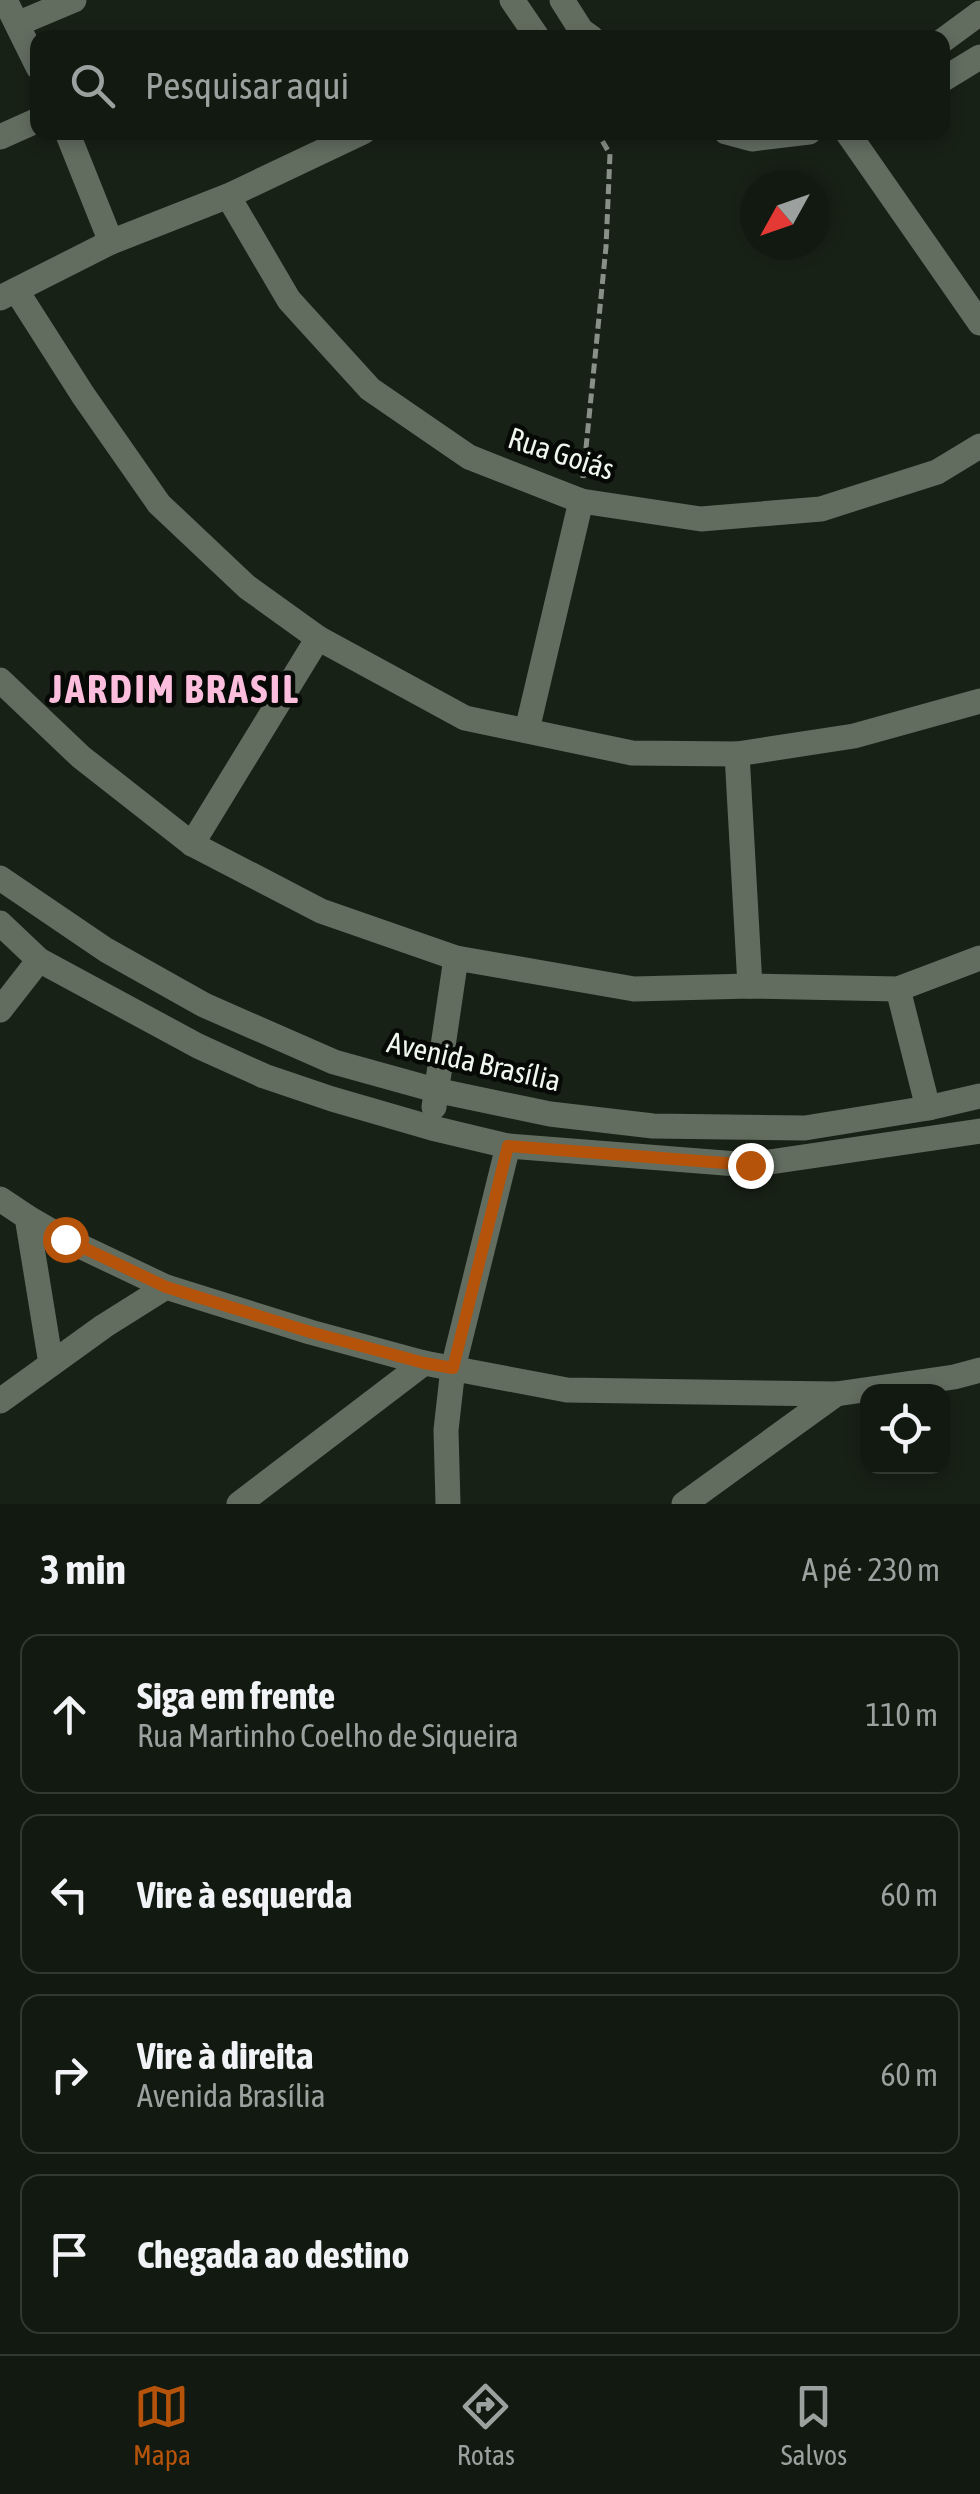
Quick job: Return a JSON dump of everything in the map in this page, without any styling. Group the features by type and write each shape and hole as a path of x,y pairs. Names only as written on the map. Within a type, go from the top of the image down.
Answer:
{"street":[{"path":"5,0 30,51"},
{"path":"17,24 74,0"},
{"path":"512,0 533,30"},
{"path":"562,0 581,30"},
{"path":"950,35 980,13"},
{"path":"950,76 978,62"},
{"path":"0,137 30,124"},
{"path":"70,140 110,242"},
{"path":"346,140 228,196 110,242 8,294 159,504 247,587 318,638 465,718 632,753 737,754 854,736 980,701"},
{"path":"853,140 980,323"},
{"name":"Rua Goiás","path":"228,196 288,300 370,389 470,457 581,501 701,518 821,509 937,472 980,446"},
{"path":"527,730 581,501"},
{"path":"192,844 318,638"},
{"path":"0,680 81,758 192,844 321,911 456,958 634,989 898,989 980,958"},
{"path":"737,754 750,986"},
{"name":"Avenida Brasília","path":"0,878 106,950 204,1004 334,1062 435,1090 550,1114 653,1126 805,1128 980,1096"},
{"path":"0,923 39,960 198,1046 264,1076 432,1128 508,1146 750,1165 980,1131"},
{"path":"432,1128 456,958"},
{"path":"0,1010 39,960"},
{"path":"898,989 928,1108"},
{"path":"448,1504 446,1430 453,1368 508,1146"},
{"path":"0,1199 65,1239 166,1287 424,1363 567,1390 836,1394 980,1370"},
{"path":"28,1217 52,1364"},
{"path":"0,1400 166,1287"},
{"path":"239,1504 424,1363"},
{"path":"684,1504 836,1394"}],"path":[{"path":"581,501 606,247 610,154 602,140"}],"district":[{"name":"JARDIM BRASIL","path":"175,689"}],"route":[{"path":"65,1239 166,1287 310,1332 453,1368 508,1146 750,1165"}]}
